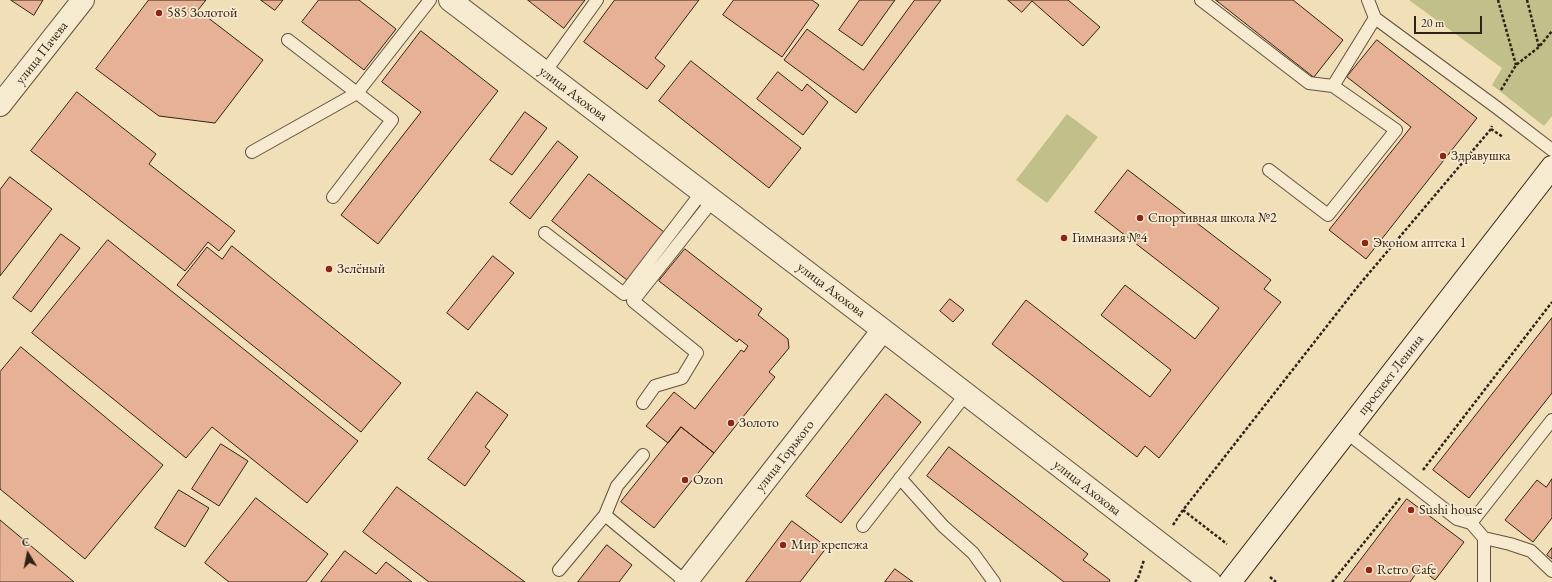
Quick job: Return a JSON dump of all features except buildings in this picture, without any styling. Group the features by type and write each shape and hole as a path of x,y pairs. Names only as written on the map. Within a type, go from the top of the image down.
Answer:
{"street":[{"name":"улица Пачева","path":"0,105 83,0"},
{"name":"улица Ахохова","path":"450,0 883,330 1210,582"},
{"name":"проспект Ленина","path":"1230,582 1552,167"},
{"name":"улица Горького","path":"686,582 883,330"}],"lane":[{"path":"252,152 357,93 430,0"},
{"path":"544,72 597,0"},
{"path":"1201,0 1309,83 1333,86 1396,130 1328,215 1269,170"},
{"path":"1368,0 1375,18 1552,150"},
{"path":"1333,86 1375,18"},
{"path":"288,40 392,120 332,197"},
{"path":"545,233 624,294 707,196"},
{"path":"643,403 655,386 682,378 697,353 633,301 707,196"},
{"path":"863,526 966,394"},
{"path":"1471,523 1552,420"},
{"path":"1346,432 1457,519 1471,523 1484,538 1531,551 1552,571"},
{"path":"559,570 604,515 617,486 643,455"},
{"path":"900,478 943,526 973,553 994,582"},
{"path":"604,515 686,582"},
{"path":"1484,538 1484,582"}],"path":[{"path":"1498,0 1516,65"},
{"path":"1527,0 1539,47"},
{"path":"1173,526 1183,510 1359,285 1492,129 1496,107 1502,87 1516,65 1539,47 1552,31"},
{"path":"1546,38 1552,39"},
{"path":"1332,582 1411,484 1552,302"},
{"path":"1183,510 1227,544"},
{"path":"1135,582 1138,578 1144,559"},
{"path":"1270,577 1276,582"}],"shaded area":[{"path":"1409,0 1552,0 1552,116 1544,126 1492,85 1502,68"},
{"path":"1067,114 1098,137 1047,203 1016,180"}],"place":[{"name":"585 Золотой","path":"159,13"},
{"name":"Здравушка","path":"1443,156"},
{"name":"Спортивная школа №2","path":"1140,218"},
{"name":"Гимназия №4","path":"1064,238"},
{"name":"Эконом аптека 1","path":"1365,243"},
{"name":"Зелёный","path":"329,269"},
{"name":"Золото","path":"731,423"},
{"name":"Ozon","path":"685,480"},
{"name":"Sushi house","path":"1411,510"},
{"name":"Мир крепежа","path":"783,545"},
{"name":"Retro Cafe","path":"1369,570"}]}
